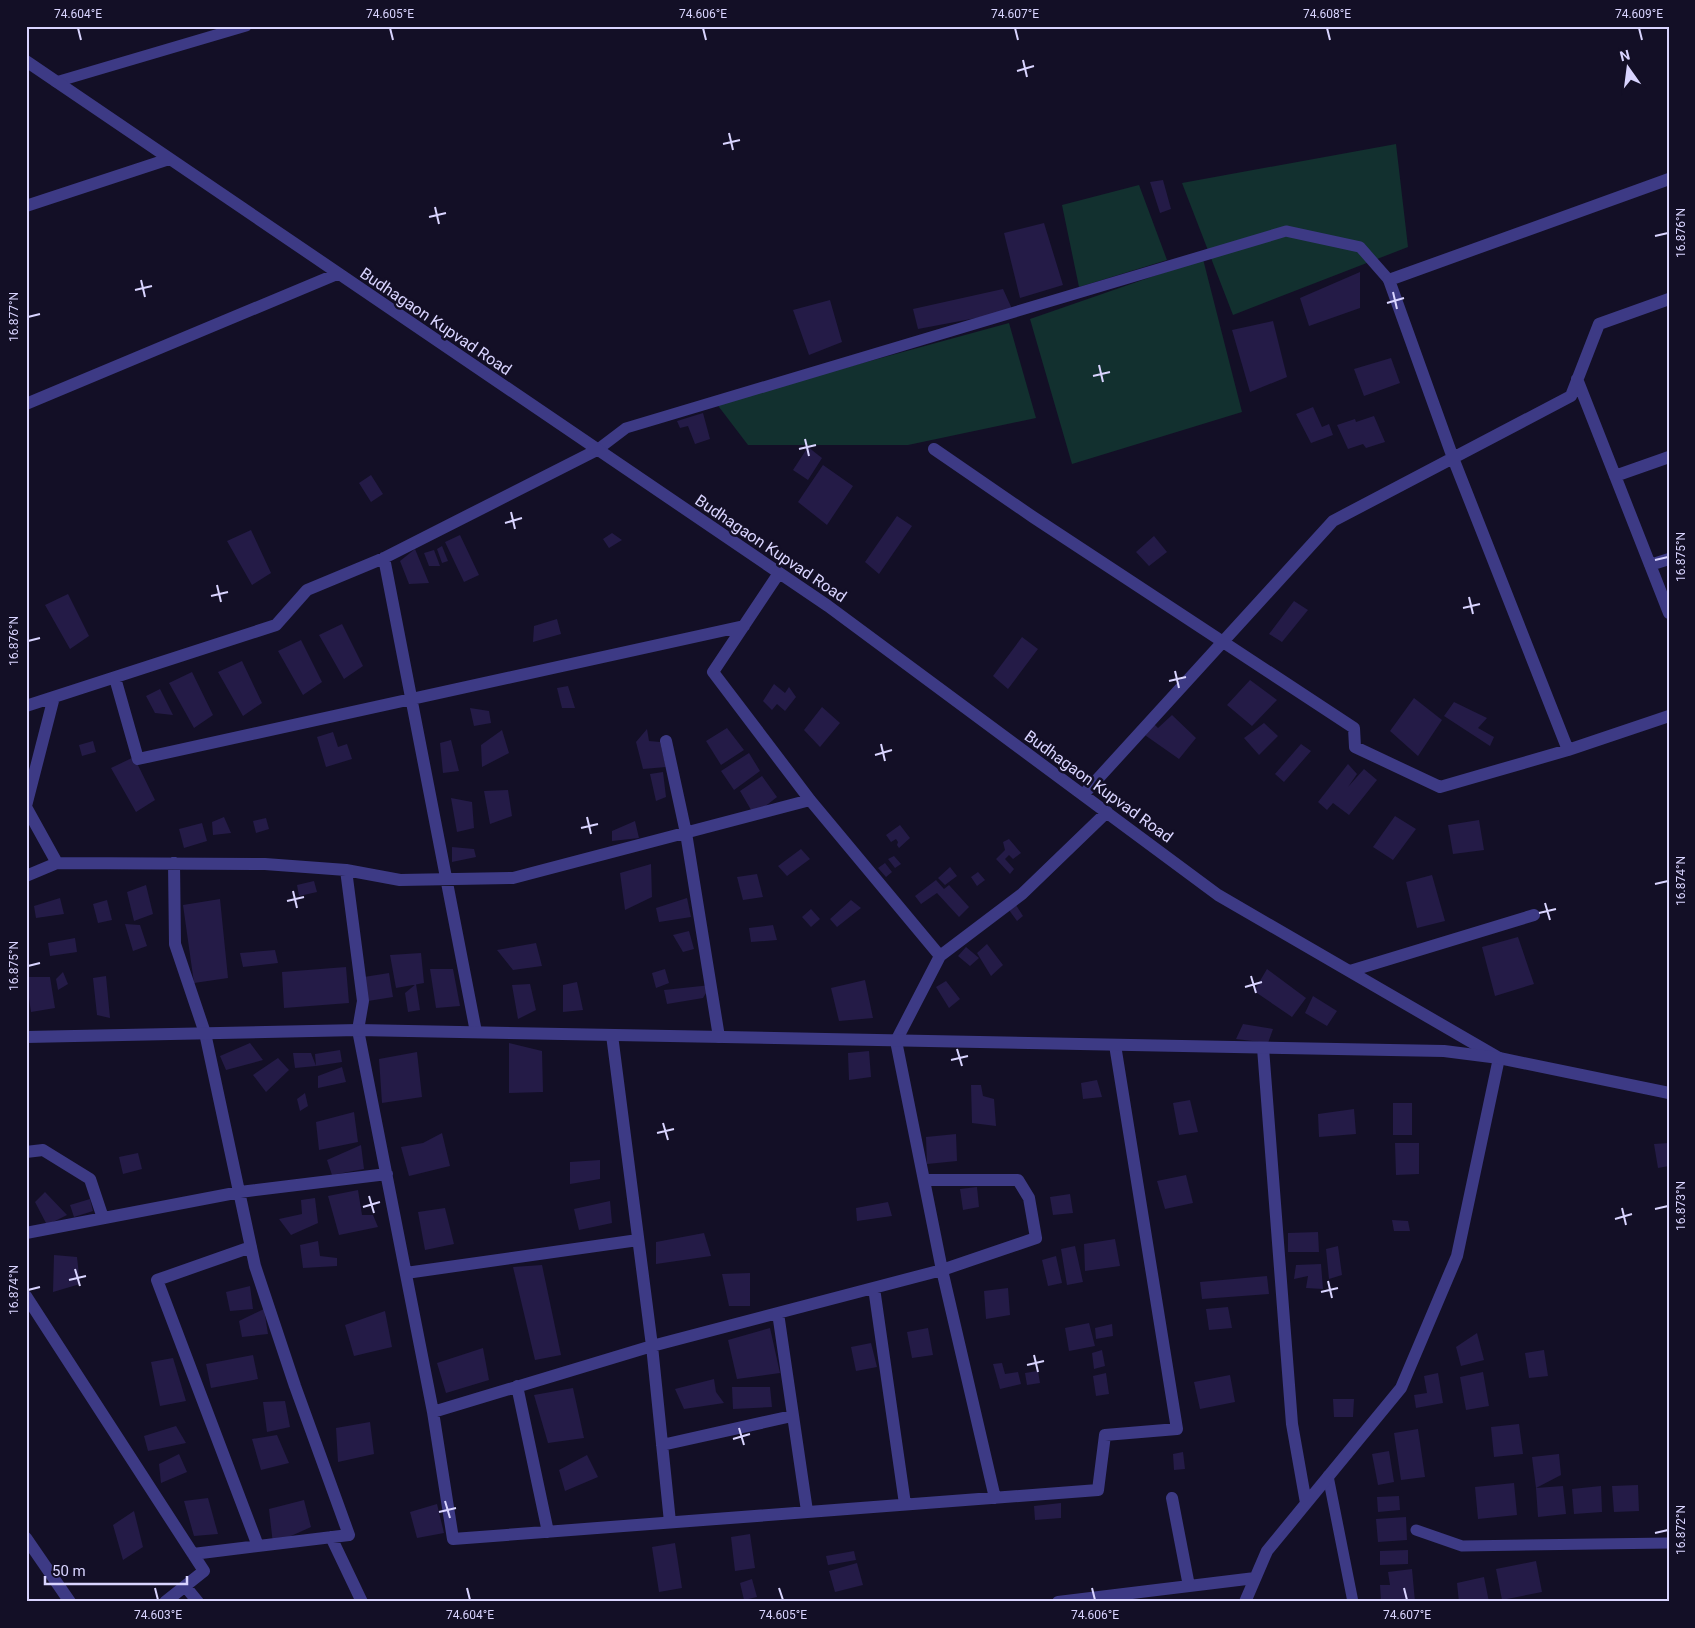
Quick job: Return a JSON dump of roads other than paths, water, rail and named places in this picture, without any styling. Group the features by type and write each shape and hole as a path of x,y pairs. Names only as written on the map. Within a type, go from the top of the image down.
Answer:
{"street":[{"name":"Budhagaon Kupvad Road","path":"26,61 828,606 1218,895 1499,1058"},
{"path":"26,206 170,159"},
{"path":"1568,750 1453,458 1390,280 1669,178"},
{"path":"26,404 337,274"},
{"path":"1084,795 1333,521 1571,396 1599,324 1669,298"},
{"path":"1577,379 1669,613"},
{"path":"934,449 1033,517 1354,728 1355,747 1440,787 1568,750 1669,716"},
{"path":"26,706 276,625 307,590 384,558 598,450"},
{"path":"1615,476 1669,458"},
{"path":"384,558 476,1032"},
{"path":"1650,565 1669,559"},
{"path":"779,573 713,672 810,800 940,956"},
{"path":"115,678 138,759 744,626"},
{"path":"54,697 26,806 57,862"},
{"path":"666,741 686,833 719,1037"},
{"path":"26,876 57,862 265,864 346,870 400,880 513,878 810,800"},
{"path":"995,1498 942,1270 896,1041 940,956 1022,894 1107,812"},
{"path":"174,863 175,944 205,1033 255,1266 295,1386 349,1535 193,1554"},
{"path":"346,870 363,1001 358,1030 433,1412 453,1539 1098,1490 1105,1435 1177,1429 1115,1045"},
{"path":"1350,971 1534,915"},
{"path":"26,1037 358,1030 1444,1051 1499,1058 1669,1093"},
{"path":"612,1035 652,1346 670,1522"},
{"path":"1263,1048 1292,1424 1306,1503"},
{"path":"1245,1602 1267,1551 1401,1388 1457,1256 1499,1058"},
{"path":"26,1152 42,1150 90,1179 103,1218"},
{"path":"26,1233 240,1192 387,1174"},
{"path":"433,1412 652,1346 942,1270 1036,1238 1029,1198 1018,1180 924,1180"},
{"path":"406,1273 638,1240"},
{"path":"251,1247 157,1280 258,1546"},
{"path":"874,1288 905,1504"},
{"path":"26,1296 204,1571 165,1602"},
{"path":"778,1313 807,1511"},
{"path":"517,1386 548,1532"},
{"path":"662,1445 792,1416"},
{"path":"1172,1498 1189,1586"},
{"path":"331,1537 362,1602"},
{"path":"26,1538 70,1602"},
{"path":"1058,1602 1255,1578"},
{"path":"185,1586 198,1602"}],"lane":[{"path":"56,82 246,26"},
{"path":"598,450 626,428 1286,231 1360,247 1390,280"},
{"path":"1328,1476 1353,1602"},
{"path":"1416,1530 1462,1546 1669,1542"}]}
